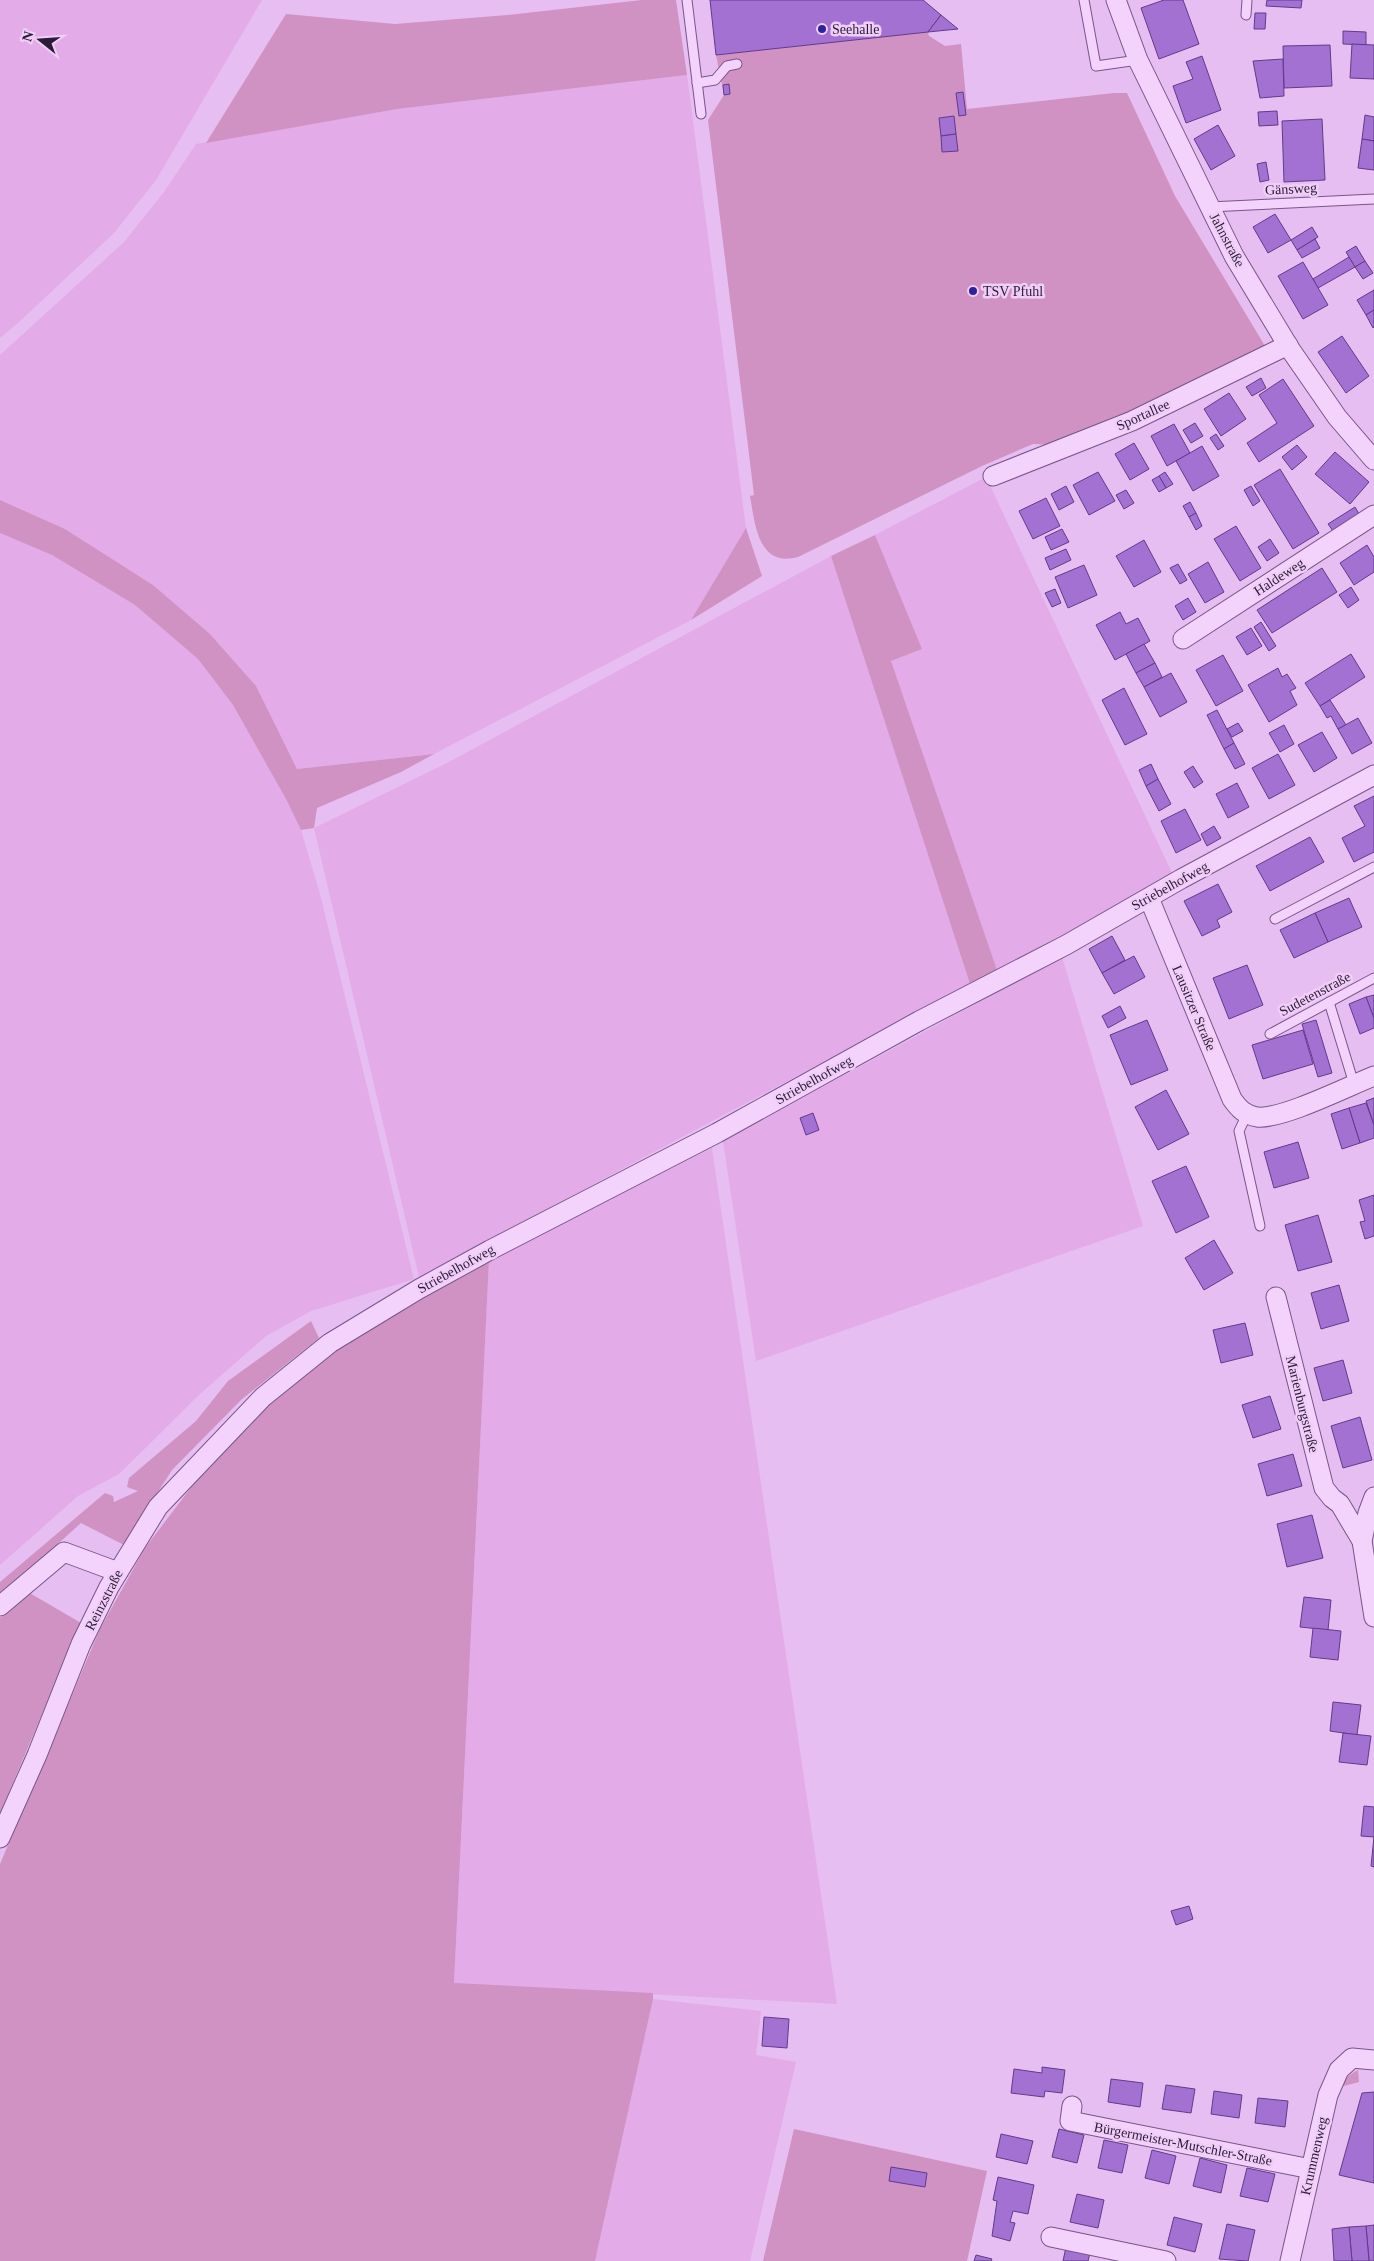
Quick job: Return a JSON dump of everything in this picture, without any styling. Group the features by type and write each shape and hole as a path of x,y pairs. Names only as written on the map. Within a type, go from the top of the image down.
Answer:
{"street":[{"name":"Jahnstraße","path":"1116,0 1138,60 1234,256 1288,345 1337,417 1374,460"},
{"name":"Sportallee","path":"993,476 1132,421 1288,345"},
{"name":"Haldeweg","path":"1183,639 1374,515"},
{"name":"Striebelhofweg","path":"262,1397 330,1342 419,1289 490,1250 717,1133 911,1026 1066,945 1374,775"},
{"name":"Lausitzer Straße","path":"1149,898 1232,1100 1247,1114"},
{"path":"1247,1114 1259,1117 1288,1111 1374,1076"},
{"name":"Marienburgstraße","path":"1276,1297 1324,1488 1340,1504 1362,1540"},
{"name":"Reinzstraße","path":"0,1838 37,1755 81,1644 118,1572 158,1507 262,1397"},
{"path":"1340,1504 1351,1505 1374,1496"},
{"path":"1374,1496 1362,1540 1374,1617"},
{"path":"0,1606 64,1552 118,1572"},
{"name":"Krummenweg","path":"1290,2261 1328,2095 1338,2070 1352,2058 1374,2060"},
{"name":"Bürgermeister-Mutschler-Straße","path":"1072,2106 1070,2122 1311,2169"},
{"path":"1051,2237 1166,2261"}],"lane":[{"path":"687,0 701,114"},
{"path":"1084,0 1096,66 1138,60"},
{"path":"1246,16 1247,0"},
{"path":"697,83 715,80 726,66 737,64"},
{"name":"Gänsweg","path":"1209,207 1374,199"},
{"path":"1275,919 1374,867"},
{"name":"Sudetenstraße","path":"1270,1034 1374,978"},
{"path":"1329,1002 1354,1084"},
{"path":"1247,1114 1239,1131 1260,1226"}],"shaded area":[{"path":"0,0 262,0 156,180 114,233 0,338"},
{"path":"642,0 676,0 687,75 397,109 206,143 286,14 395,24 508,15"},
{"name":"TSV Pfuhl","path":"928,32 929,36 945,46 961,44 967,109 1127,93 1175,196 1265,346 1136,411 1057,445 1033,444 982,466 798,557 785,559 774,556 767,550 757,531 750,496 754,495 708,120 724,95 716,55"},
{"path":"687,75 746,528 691,620 434,754 297,769 256,686 210,634 153,585 65,529 0,500 0,355 124,242 164,192 196,144 397,109"},
{"path":"986,477 1173,875 997,970 891,661 922,649 875,535"},
{"path":"0,500 65,529 153,585 210,634 256,686 297,769 434,754 401,772 317,808 314,828 301,830 286,799 233,705 198,659 135,605 52,555 0,533"},
{"path":"746,528 762,576 691,620"},
{"path":"0,533 52,555 135,605 198,659 233,705 286,799 301,830 320,894 414,1279 311,1311 266,1336 200,1394 119,1474 78,1496 0,1565"},
{"path":"875,535 922,649 891,661 997,970 970,984 831,556"},
{"path":"831,556 970,984 419,1277 314,828 447,763"},
{"path":"1062,957 1143,1226 756,1361 723,1141"},
{"path":"712,1148 837,2004 454,1984 489,1260"},
{"path":"489,1260 454,1983 653,1993 595,2261 0,2261 0,1864 100,1629 145,1548 202,1473 270,1402 336,1350"},
{"path":"311,1321 319,1338 242,1399 172,1470 124,1545 81,1523 0,1596 0,1582 105,1493 113,1496 114,1502 138,1491 127,1487 129,1478 196,1421 228,1381"},
{"path":"28,1592 81,1623 0,1813 0,1618"},
{"path":"653,1999 761,2011 756,2055 796,2062 750,2261 595,2261"},
{"path":"1358,2070 1359,2082 1340,2087 1328,2137 1324,2135 1333,2098 1342,2082"},
{"path":"794,2129 987,2171 967,2261 763,2261"}],"building":[{"name":"Seehalle","path":"710,0 923,0 941,15 928,32 716,55"},
{"path":"1164,0 1183,0 1199,44 1159,59 1141,8"},
{"path":"1267,0 1302,0 1301,8 1266,6"},
{"path":"1255,13 1266,13 1265,29 1254,29"},
{"path":"941,15 958,29 928,32"},
{"path":"1343,31 1366,32 1366,45 1343,44"},
{"path":"1352,44 1374,45 1374,79 1350,78"},
{"path":"1330,45 1332,86 1284,88 1283,46"},
{"path":"1202,56 1221,110 1186,123 1173,86 1193,79 1186,62"},
{"path":"1283,59 1284,96 1260,98 1253,61"},
{"path":"729,84 730,94 724,95 723,85"},
{"path":"963,92 966,115 959,116 956,93"},
{"path":"1277,111 1278,125 1259,126 1258,112"},
{"path":"1365,115 1374,117 1374,141 1362,139"},
{"path":"954,116 956,134 941,136 939,118"},
{"path":"1322,119 1325,180 1284,182 1282,121"},
{"path":"1218,125 1235,156 1211,170 1194,139"},
{"path":"956,134 958,151 942,152 941,136"},
{"path":"1362,139 1374,141 1374,170 1358,168"},
{"path":"1266,162 1269,180 1260,182 1257,164"},
{"path":"1275,214 1291,240 1268,253 1253,227"},
{"path":"1312,227 1318,237 1297,250 1291,240"},
{"path":"1315,239 1320,248 1302,258 1297,250"},
{"path":"1356,246 1365,261 1355,267 1346,252"},
{"path":"1349,257 1355,267 1318,288 1313,279"},
{"path":"1365,261 1373,273 1363,279 1355,267"},
{"path":"1303,262 1328,305 1303,319 1278,276"},
{"path":"1374,290 1374,310 1366,315 1357,300"},
{"path":"1374,310 1374,327 1373,328 1366,315"},
{"path":"1342,336 1369,376 1346,393 1318,352"},
{"path":"1261,378 1266,388 1252,396 1246,387"},
{"path":"1283,379 1314,426 1259,462 1247,443 1277,423 1259,395"},
{"path":"1229,393 1246,419 1221,436 1204,409"},
{"path":"1195,423 1203,436 1191,443 1183,430"},
{"path":"1174,424 1190,453 1167,466 1151,436"},
{"path":"1216,434 1224,446 1218,450 1210,438"},
{"path":"1134,443 1149,469 1130,480 1115,454"},
{"path":"1297,445 1307,457 1292,470 1282,457"},
{"path":"1202,446 1219,476 1193,491 1176,461"},
{"path":"1335,452 1369,482 1350,504 1315,474"},
{"path":"1280,469 1319,533 1293,549 1254,485"},
{"path":"1098,472 1115,501 1089,515 1073,485"},
{"path":"1165,472 1173,484 1166,488 1159,476"},
{"path":"1159,476 1166,488 1159,492 1152,480"},
{"path":"1066,486 1074,502 1059,510 1051,494"},
{"path":"1251,486 1260,501 1253,506 1244,490"},
{"path":"1126,490 1134,503 1124,509 1116,495"},
{"path":"1046,498 1060,526 1033,539 1019,511"},
{"path":"1190,502 1196,513 1189,517 1183,506"},
{"path":"1355,507 1359,514 1333,531 1328,524"},
{"path":"1196,513 1202,526 1196,530 1189,517"},
{"path":"1236,526 1261,568 1240,581 1214,539"},
{"path":"1062,529 1069,542 1051,550 1045,537"},
{"path":"1270,539 1279,553 1267,561 1258,547"},
{"path":"1144,540 1161,572 1134,587 1116,556"},
{"path":"1367,545 1374,557 1374,572 1354,585 1340,563"},
{"path":"1066,549 1071,560 1050,570 1045,558"},
{"path":"1208,562 1224,592 1205,603 1188,574"},
{"path":"1178,564 1187,580 1180,584 1170,568"},
{"path":"1084,565 1097,595 1068,608 1055,577"},
{"path":"1322,568 1337,592 1272,633 1257,610"},
{"path":"1351,587 1359,600 1348,608 1339,595"},
{"path":"1055,589 1061,603 1052,607 1045,593"},
{"path":"1188,598 1196,612 1183,620 1175,606"},
{"path":"1120,612 1126,624 1138,618 1150,641 1115,660 1096,625"},
{"path":"1261,622 1276,646 1269,651 1254,627"},
{"path":"1251,628 1262,646 1247,655 1236,637"},
{"path":"1144,644 1155,663 1136,673 1126,654"},
{"path":"1351,654 1365,677 1320,706 1305,683"},
{"path":"1223,655 1243,691 1216,706 1196,670"},
{"path":"1155,663 1162,677 1144,687 1136,673"},
{"path":"1278,668 1282,677 1287,674 1296,688 1290,691 1297,705 1269,722 1248,685"},
{"path":"1171,673 1187,702 1160,717 1144,687"},
{"path":"1124,688 1147,734 1125,745 1102,700"},
{"path":"1330,700 1346,725 1338,729 1331,716 1327,718 1320,706"},
{"path":"1217,710 1234,743 1224,749 1207,715"},
{"path":"1358,718 1372,743 1352,754 1338,729"},
{"path":"1238,723 1243,731 1232,737 1227,729"},
{"path":"1284,725 1294,744 1280,752 1269,733"},
{"path":"1322,732 1337,758 1314,772 1298,745"},
{"path":"1234,743 1245,764 1235,769 1224,749"},
{"path":"1278,754 1295,785 1269,799 1252,768"},
{"path":"1151,764 1158,779 1146,786 1139,770"},
{"path":"1193,766 1203,782 1194,788 1184,772"},
{"path":"1158,779 1171,804 1159,811 1146,786"},
{"path":"1237,783 1249,807 1228,818 1216,794"},
{"path":"1374,796 1374,852 1354,862 1342,838 1365,826 1354,806"},
{"path":"1185,809 1201,840 1176,853 1161,821"},
{"path":"1214,826 1221,838 1207,846 1201,834"},
{"path":"1310,837 1324,862 1270,891 1256,866"},
{"path":"1218,884 1232,912 1217,920 1220,927 1202,936 1184,901"},
{"path":"1349,898 1362,927 1328,942 1315,913"},
{"path":"1315,913 1328,942 1294,958 1280,930"},
{"path":"1112,936 1125,960 1102,973 1089,949"},
{"path":"1134,956 1145,977 1114,994 1102,973"},
{"path":"1247,965 1263,1005 1229,1019 1213,978"},
{"path":"1374,995 1374,1018 1366,997"},
{"path":"1366,997 1374,1018 1374,1028 1360,1034 1349,1004"},
{"path":"1120,1006 1126,1018 1108,1028 1102,1016"},
{"path":"1147,1020 1168,1070 1131,1085 1110,1035"},
{"path":"1316,1020 1332,1073 1318,1077 1302,1024"},
{"path":"1303,1030 1313,1064 1263,1079 1252,1045"},
{"path":"1166,1090 1189,1134 1158,1150 1135,1107"},
{"path":"1374,1098 1374,1125 1366,1101"},
{"path":"1366,1103 1374,1125 1374,1138 1360,1143 1349,1108"},
{"path":"1349,1108 1360,1143 1342,1149 1331,1114"},
{"path":"813,1113 819,1130 806,1135 800,1118"},
{"path":"1298,1142 1309,1178 1274,1188 1264,1152"},
{"path":"1186,1166 1209,1217 1176,1233 1152,1181"},
{"path":"1374,1195 1374,1236 1365,1239 1360,1222 1365,1221 1359,1200"},
{"path":"1318,1215 1332,1262 1298,1271 1285,1225"},
{"path":"1214,1240 1233,1273 1204,1290 1185,1258"},
{"path":"1339,1285 1349,1321 1321,1329 1311,1293"},
{"path":"1245,1323 1253,1355 1221,1363 1213,1330"},
{"path":"1343,1360 1352,1393 1323,1401 1314,1368"},
{"path":"1270,1396 1281,1429 1253,1438 1242,1405"},
{"path":"1360,1417 1372,1460 1343,1468 1331,1426"},
{"path":"1293,1454 1302,1486 1267,1496 1258,1464"},
{"path":"1312,1515 1323,1558 1287,1567 1277,1524"},
{"path":"1304,1597 1331,1600 1328,1630 1300,1627"},
{"path":"1313,1628 1341,1631 1338,1660 1310,1657"},
{"path":"1333,1702 1361,1705 1357,1735 1330,1731"},
{"path":"1343,1733 1371,1736 1367,1765 1339,1762"},
{"path":"1364,1806 1374,1807 1374,1837 1361,1836"},
{"path":"1374,1837 1374,1867 1371,1866"},
{"path":"1189,1906 1193,1919 1176,1925 1171,1911"},
{"path":"764,2017 789,2019 787,2048 762,2046"},
{"path":"1042,2067 1065,2070 1062,2093 1045,2091 1044,2097 1011,2093 1014,2069 1042,2073"},
{"path":"1111,2079 1143,2083 1140,2107 1108,2102"},
{"path":"1166,2085 1195,2089 1191,2113 1162,2109"},
{"path":"1214,2091 1242,2095 1239,2118 1211,2114"},
{"path":"1374,2092 1374,2183 1339,2175 1362,2093"},
{"path":"1258,2098 1288,2101 1285,2127 1255,2123"},
{"path":"1059,2129 1084,2135 1077,2163 1052,2157"},
{"path":"1001,2134 1033,2141 1027,2164 996,2157"},
{"path":"1104,2140 1128,2145 1122,2173 1098,2168"},
{"path":"1152,2150 1176,2156 1169,2184 1145,2178"},
{"path":"1200,2158 1227,2165 1221,2193 1193,2186"},
{"path":"891,2167 927,2173 925,2187 889,2181"},
{"path":"1247,2168 1275,2174 1268,2202 1240,2196"},
{"path":"998,2177 1034,2185 1028,2214 1013,2211 1010,2222 1015,2223 1010,2241 992,2236 997,2201 993,2200"},
{"path":"1077,2194 1104,2200 1098,2228 1070,2222"},
{"path":"1174,2217 1202,2224 1195,2252 1167,2245"},
{"path":"1227,2224 1255,2230 1248,2261 1219,2259"},
{"path":"1374,2225 1374,2261 1369,2261 1366,2226"},
{"path":"1366,2226 1369,2261 1352,2261 1349,2227"},
{"path":"1349,2227 1352,2261 1334,2261 1332,2229"},
{"path":"1066,2247 1090,2253 1088,2261 1063,2261"},
{"path":"976,2255 992,2259 991,2261 974,2261"}],"place":[{"name":"Seehalle","path":"822,29"},
{"name":"TSV Pfuhl","path":"973,291"}]}
